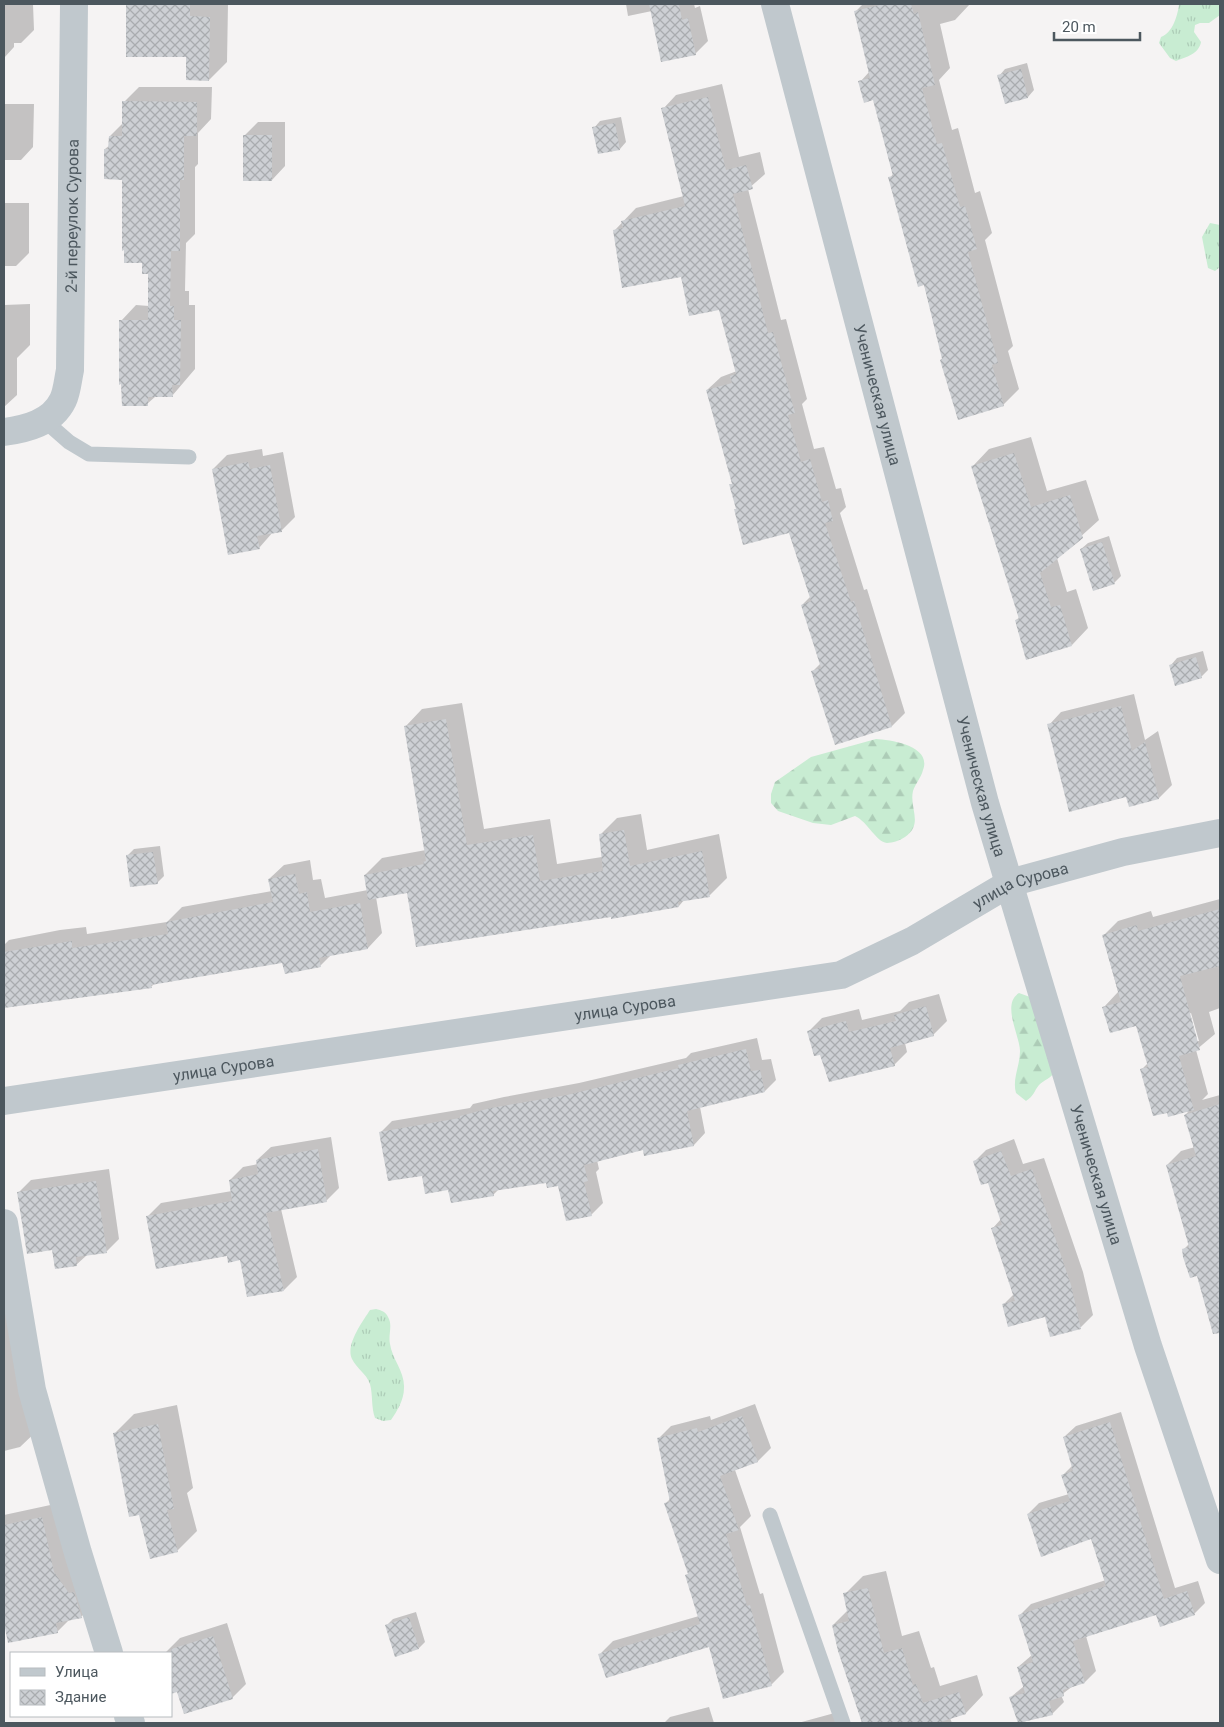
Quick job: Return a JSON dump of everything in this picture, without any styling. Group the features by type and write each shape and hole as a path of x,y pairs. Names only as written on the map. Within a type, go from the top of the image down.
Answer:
{"street":[{"name":"2-й переулок Сурова","path":"45,421 63,401 70,370 74,4"},
{"name":"Ученическая улица","path":"775,4 985,803 1148,1346 1220,1560"},
{"path":"4,432 24,430 45,421"},
{"name":"улица Сурова","path":"4,1101 841,975 912,941 1010,883 1123,852 1220,833"},
{"path":"4,1223 32,1390 78,1553 109,1652"}],"lane":[{"path":"45,421 69,442 89,454 189,457"},
{"path":"770,1515 844,1723"}],"green space":[{"path":"1179,4 1220,4 1220,15 1209,23 1195,25 1194,32 1201,42 1200,46 1192,54 1176,61 1170,58 1159,43 1161,37 1169,32 1172,27"},
{"path":"1210,223 1220,225 1220,267 1215,271 1208,268 1202,237"},
{"path":"876,739 909,746 922,755 924,762 922,773 912,797 915,816 914,827 903,838 887,843 883,842 855,816 831,825 813,823 778,811 771,803 771,794 775,782 811,757"},
{"path":"1019,993 1030,997 1055,1072 1039,1085 1026,1101 1016,1093 1015,1088 1020,1051 1011,1012 1014,998"},
{"path":"376,1309 385,1313 389,1320 391,1350 404,1382 403,1397 398,1409 391,1420 383,1421 375,1418 370,1384 352,1359 350,1353 359,1327 370,1310"}],"building":[{"path":"126,4 190,4 190,16 210,17 209,81 186,80 186,57 126,57"},
{"path":"649,4 679,4 682,20 688,18 696,55 661,62"},
{"path":"884,4 911,4 914,14 918,12 935,85 922,88 937,144 942,143 960,207 965,206 977,249 968,252 998,363 992,365 1004,406 958,420 940,360 942,359 924,285 918,287 888,177 893,176 873,100 864,103 858,81 870,78 854,11"},
{"path":"1021,69 1028,98 1005,104 997,75"},
{"path":"708,97 726,170 746,165 753,189 733,194 768,333 773,332 795,413 788,415 801,462 810,459 822,502 828,500 833,521 825,523 851,602 854,601 892,727 835,745 811,671 821,668 801,605 811,601 789,533 743,545 729,484 732,484 706,390 732,383 730,376 736,374 719,310 689,316 681,277 622,288 613,230 623,228 621,221 685,206 661,108"},
{"path":"122,101 197,102 197,136 184,136 184,180 180,180 180,251 171,251 170,306 174,306 174,320 181,320 180,385 172,385 173,397 148,397 148,406 122,406 121,384 119,385 119,320 148,320 148,274 142,274 142,263 124,263 124,250 122,251 122,180 104,179 104,149 108,149 109,136 122,136"},
{"path":"615,123 620,150 598,154 592,127"},
{"path":"243,135 272,135 272,181 243,181"},
{"path":"1014,453 1031,507 1070,495 1083,538 1040,573 1051,607 1060,605 1072,646 1026,660 1015,620 1019,619 971,466"},
{"path":"248,462 250,469 270,465 282,532 257,536 260,549 228,555 212,469"},
{"path":"1102,542 1115,584 1093,591 1080,549"},
{"path":"1196,657 1202,678 1175,686 1169,665"},
{"path":"1121,706 1132,751 1145,742 1159,799 1129,807 1126,797 1069,812 1047,724"},
{"path":"446,719 467,845 533,835 540,881 603,871 599,834 624,830 630,866 702,851 710,897 678,902 679,907 611,919 611,917 416,947 407,893 368,900 364,875 424,864 423,862 426,861 404,726"},
{"path":"153,852 158,884 130,887 126,855"},
{"path":"295,874 299,894 307,892 310,912 360,903 368,949 319,958 321,967 285,974 282,963 151,985 152,988 4,1008 4,952 72,941 72,948 168,934 166,922 273,902 268,879"},
{"path":"1220,909 1220,966 1180,976 1200,1050 1179,1056 1194,1110 1168,1117 1167,1113 1153,1116 1140,1069 1148,1067 1136,1026 1110,1033 1102,1007 1121,1002 1102,935 1137,925 1138,931"},
{"path":"926,1006 934,1036 890,1048 895,1066 829,1082 820,1055 814,1056 807,1031 846,1021 849,1032 896,1021 894,1015"},
{"path":"746,1049 751,1071 760,1070 765,1092 687,1111 694,1146 644,1156 643,1150 584,1165 588,1181 584,1182 592,1216 566,1221 558,1186 547,1188 546,1183 493,1191 494,1196 451,1203 448,1190 425,1194 422,1176 388,1181 379,1132 460,1118 460,1116 491,1108 567,1095 679,1068 678,1065"},
{"path":"1220,1104 1220,1333 1213,1334 1197,1276 1190,1278 1183,1257 1182,1249 1189,1247 1166,1165 1196,1156 1184,1115"},
{"path":"318,1149 327,1202 266,1213 284,1291 247,1297 240,1260 228,1263 227,1256 156,1269 146,1216 232,1201 229,1180 258,1174 256,1160"},
{"path":"1001,1151 1011,1176 1032,1169 1071,1285 1081,1329 1050,1337 1045,1317 1008,1327 1002,1304 1015,1301 991,1228 1002,1225 988,1183 981,1185 973,1161"},
{"path":"96,1181 107,1253 76,1257 77,1266 55,1269 52,1250 27,1254 17,1192"},
{"path":"742,1416 758,1462 720,1476 739,1530 726,1534 747,1606 750,1605 772,1686 723,1699 709,1647 606,1678 598,1654 700,1624 685,1575 688,1574 664,1503 670,1502 657,1438 697,1428 698,1432"},
{"path":"1110,1422 1164,1599 1187,1591 1195,1615 1160,1627 1156,1615 1073,1641 1085,1683 1063,1690 1064,1696 1049,1701 1053,1715 1018,1723 1009,1697 1025,1693 1017,1667 1033,1662 1018,1615 1106,1586 1091,1539 1041,1557 1027,1514 1070,1501 1061,1475 1073,1471 1063,1437"},
{"path":"158,1424 174,1509 167,1510 178,1552 150,1559 139,1515 129,1517 113,1433"},
{"path":"42,1517 54,1572 69,1593 74,1592 82,1618 56,1623 58,1633 8,1643 4,1623 4,1525"},
{"path":"868,1588 884,1653 902,1648 913,1685 916,1684 923,1703 959,1692 966,1714 937,1723 862,1723 838,1651 832,1625 849,1621 843,1593"},
{"path":"409,1617 419,1649 395,1657 385,1625"},
{"path":"213,1636 233,1699 184,1714 177,1692 172,1694 171,1649"}]}
